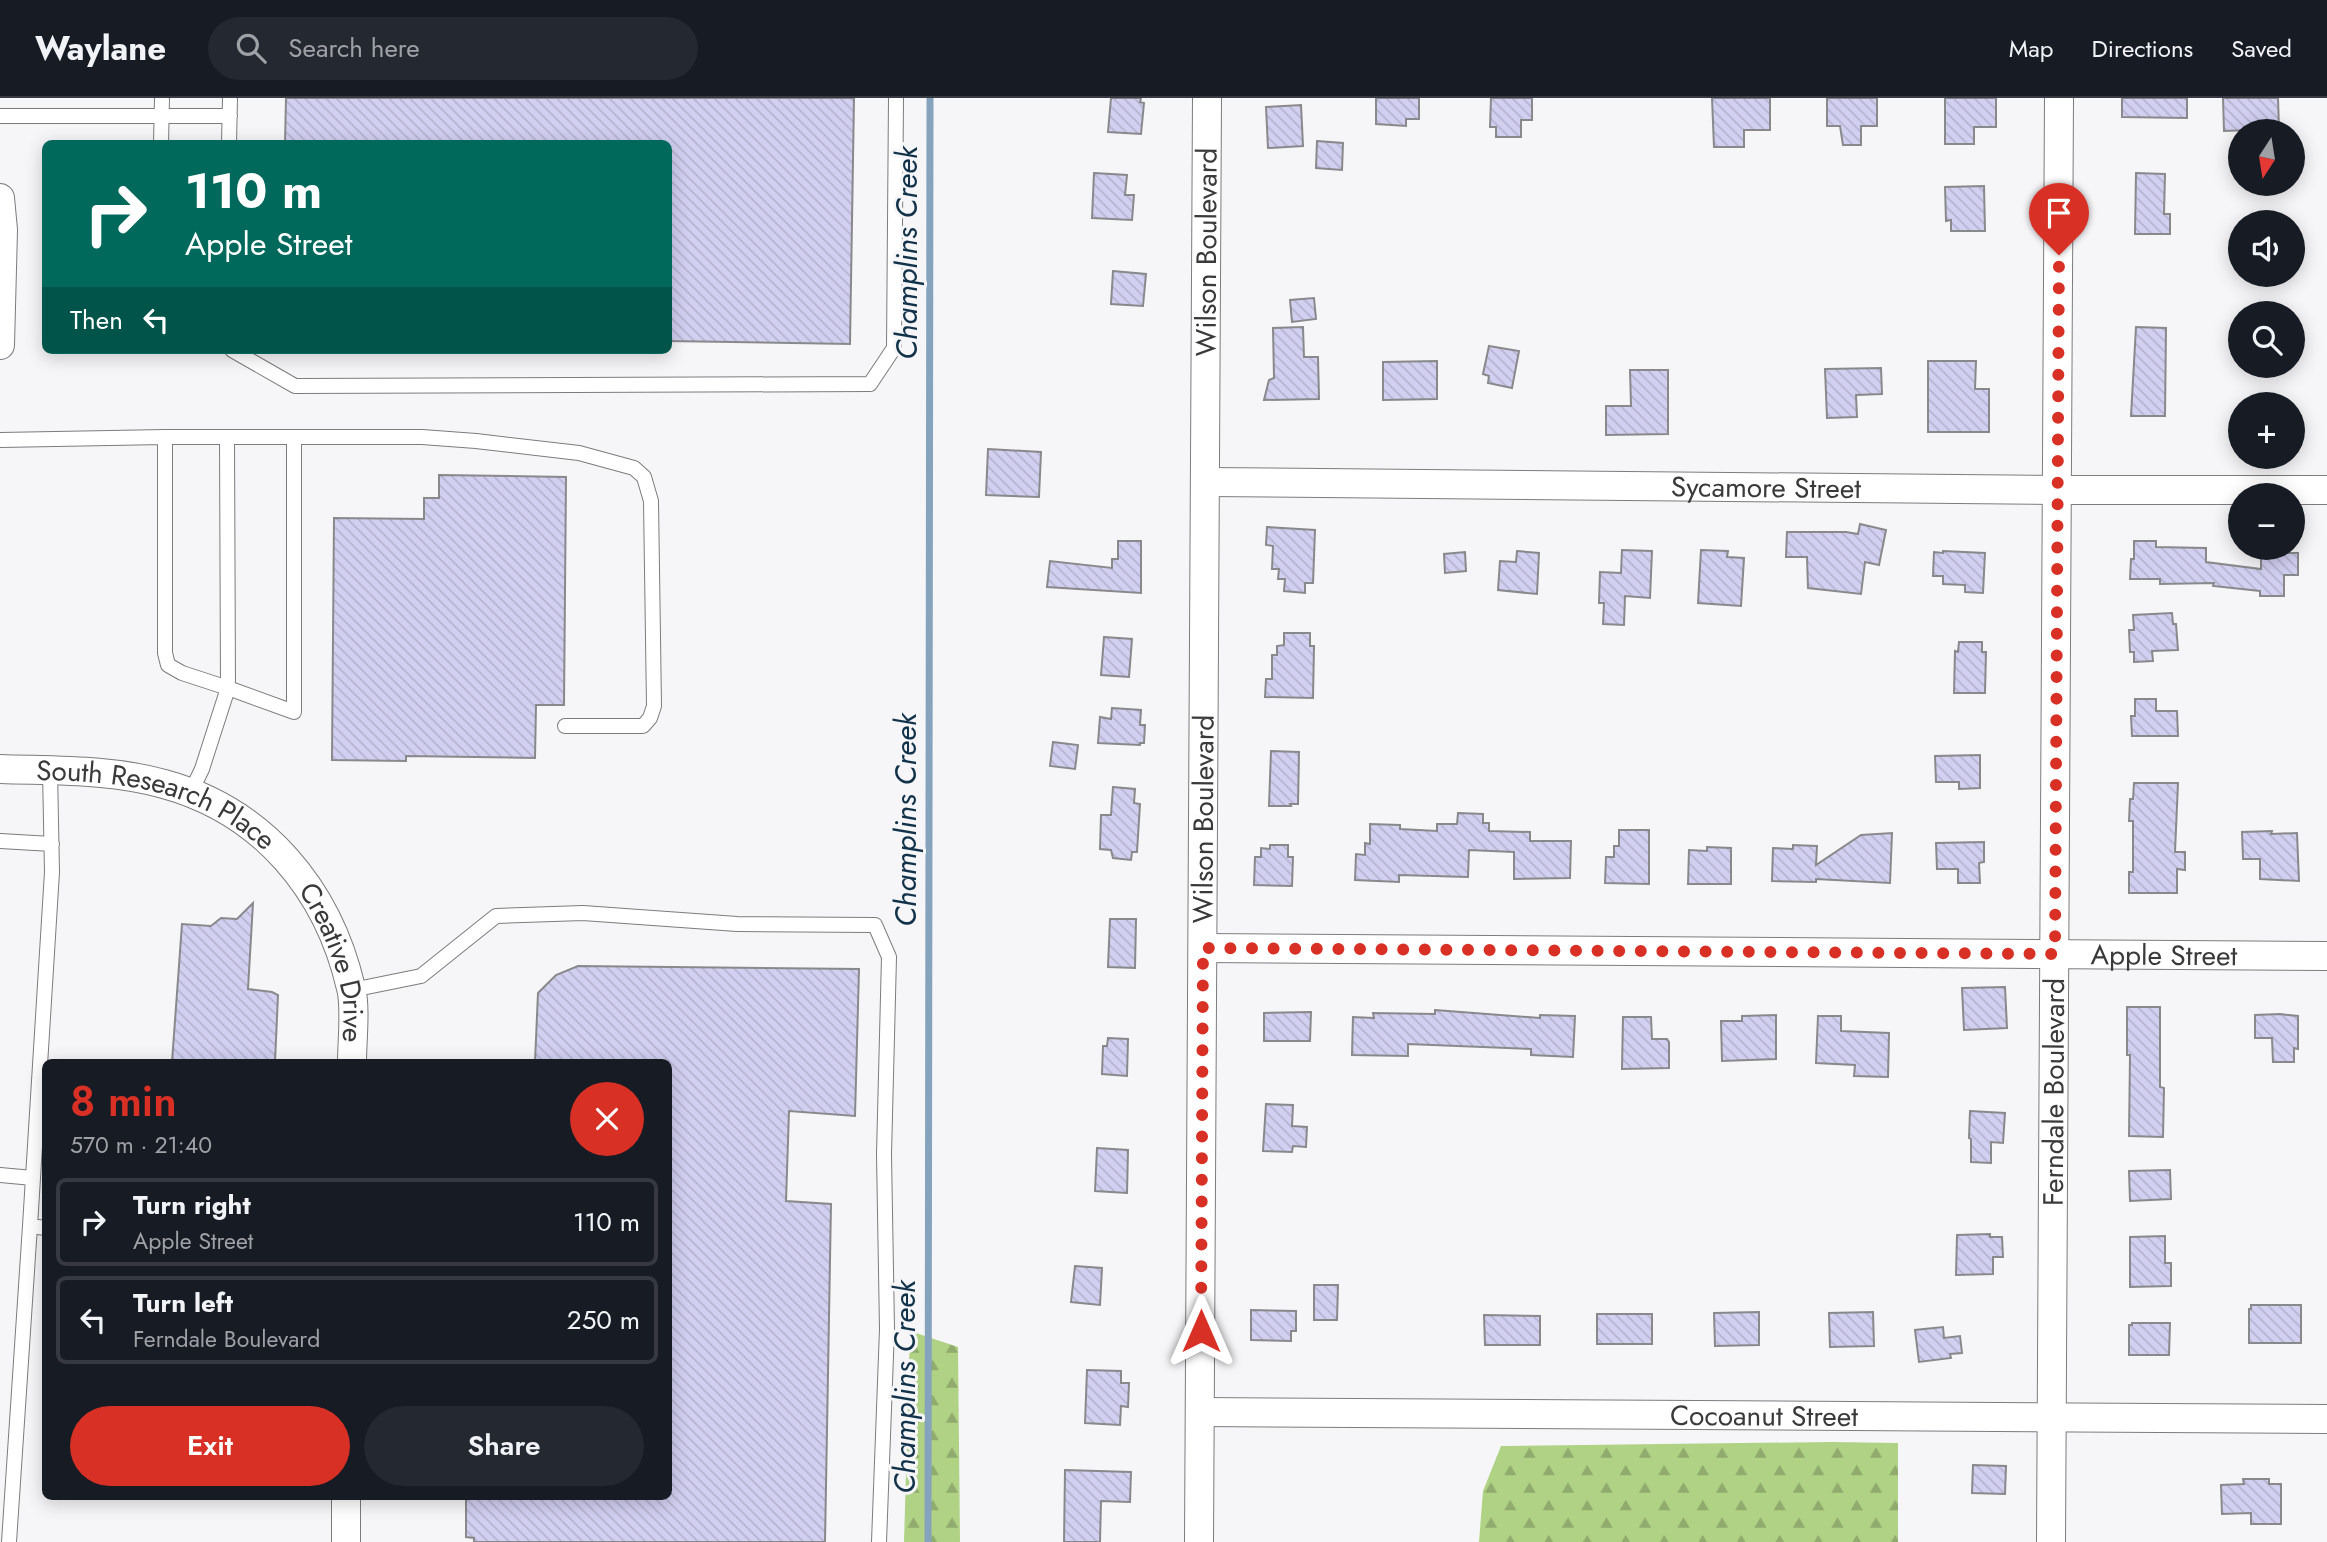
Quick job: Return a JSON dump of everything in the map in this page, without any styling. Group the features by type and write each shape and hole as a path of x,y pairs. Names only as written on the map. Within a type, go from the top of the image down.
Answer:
{"street":[{"name":"Wilson Boulevard","path":"1199,1542 1207,98"},
{"name":"Ferndale Boulevard","path":"2051,1542 2060,98"},
{"path":"0,198 3,230 0,345"},
{"name":"Sycamore Street","path":"1206,482 2327,490"},
{"name":"South Research Place","path":"0,769 106,774 164,784 223,807 262,833 296,868"},
{"name":"Creative Drive","path":"296,868 329,923 352,990 352,1059"},
{"name":"Apple Street","path":"1203,948 2327,956"},
{"name":"Cocoanut Street","path":"1200,1412 2327,1419"},
{"path":"346,1500 346,1542"}],"lane":[{"path":"161,140 162,98"},
{"path":"229,140 230,98"},
{"path":"239,354 295,386 870,384 894,348 896,98"},
{"path":"0,116 230,116"},
{"path":"165,437 165,653 169,666 293,712 294,437"},
{"path":"191,794 202,769 228,688 227,437"},
{"path":"0,440 422,437 579,453 634,468 644,477 651,500 654,706 650,718 643,726 565,726"},
{"path":"9,1542 51,886 51,771"},
{"path":"0,841 52,844"},
{"path":"352,990 421,976 496,916 583,913 737,924 875,925 889,957 884,1154 887,1329 880,1542"},
{"path":"0,1175 33,1178"},
{"path":"30,1226 42,1228"}],"green space":[{"path":"910,1331 958,1347 960,1542 904,1542"},
{"path":"1898,1443 1898,1542 1479,1542 1483,1491 1501,1446"}],"building":[{"path":"286,98 854,98 850,344 672,341 672,140 285,140"},
{"path":"1111,98 1141,98 1140,102 1144,103 1141,134 1108,132"},
{"path":"1376,98 1419,98 1419,119 1406,119 1406,126 1376,124"},
{"path":"1491,98 1532,98 1532,120 1521,120 1521,137 1496,137 1496,127 1490,127"},
{"path":"1712,98 1770,98 1770,130 1744,130 1744,147 1714,147"},
{"path":"1827,98 1877,98 1877,126 1861,126 1861,145 1843,145 1840,126 1827,126"},
{"path":"1945,98 1996,98 1996,127 1974,127 1974,144 1945,144"},
{"path":"2122,98 2187,98 2187,118 2122,117"},
{"path":"2223,98 2278,98 2279,119 2228,119 2228,131 2224,131"},
{"path":"1301,105 1303,146 1268,148 1266,107"},
{"path":"1317,141 1343,143 1342,170 1316,168"},
{"path":"1094,173 1127,175 1125,195 1134,195 1132,220 1092,218"},
{"path":"2136,173 2165,174 2164,214 2170,214 2170,234 2135,234"},
{"path":"1984,186 1985,231 1951,231 1951,220 1946,221 1945,187"},
{"path":"1113,271 1146,274 1143,306 1111,304"},
{"path":"1314,298 1316,319 1292,322 1290,300"},
{"path":"1303,327 1304,357 1318,357 1319,399 1264,400 1269,380 1274,378 1273,328"},
{"path":"2136,327 2166,328 2165,416 2131,416"},
{"path":"1489,346 1519,351 1512,388 1488,383 1489,376 1483,374"},
{"path":"1437,361 1437,399 1383,400 1383,362"},
{"path":"1928,361 1976,361 1975,389 1989,389 1989,432 1928,432"},
{"path":"1881,368 1882,394 1856,395 1857,417 1827,418 1825,369"},
{"path":"1630,370 1668,370 1668,434 1606,435 1606,406 1631,406"},
{"path":"988,449 1041,452 1039,497 986,495"},
{"path":"439,475 566,477 564,705 536,705 535,758 406,756 406,761 332,760 334,518 424,519 424,498 439,498"},
{"path":"1860,524 1886,530 1879,565 1865,562 1861,594 1808,588 1807,557 1786,557 1787,532 1858,534"},
{"path":"1267,527 1315,530 1313,583 1305,583 1305,593 1284,591 1285,579 1278,579 1279,569 1272,569 1273,546 1266,545"},
{"path":"1118,541 1141,541 1141,593 1047,587 1050,561 1112,568 1112,559 1118,559"},
{"path":"2134,541 2156,541 2156,547 2206,548 2206,562 2261,569 2261,560 2298,560 2298,575 2284,575 2284,596 2260,596 2260,591 2213,586 2214,583 2160,584 2160,579 2130,579 2131,559 2134,559"},
{"path":"1622,550 1652,551 1650,598 1625,596 1624,625 1603,624 1604,603 1599,603 1600,572 1621,573"},
{"path":"1701,550 1728,551 1727,557 1744,558 1741,606 1698,603"},
{"path":"1517,551 1539,553 1537,594 1498,590 1500,561 1516,562"},
{"path":"1465,552 1466,571 1445,573 1444,554"},
{"path":"1934,552 1985,553 1983,593 1965,592 1965,585 1943,584 1943,576 1933,576"},
{"path":"2172,613 2173,624 2176,624 2178,650 2152,651 2153,661 2134,662 2134,652 2130,652 2129,630 2134,630 2133,615"},
{"path":"1284,633 1310,633 1310,646 1314,646 1313,698 1265,697 1266,679 1272,679 1272,655 1277,655 1277,646 1284,645"},
{"path":"1104,637 1132,639 1129,677 1101,675"},
{"path":"1959,642 1982,642 1982,652 1986,652 1985,693 1954,693 1955,651 1958,652"},
{"path":"2135,699 2156,699 2156,711 2177,711 2178,736 2132,736 2131,716 2135,716"},
{"path":"1112,708 1141,710 1140,725 1145,725 1144,743 1098,743 1100,717 1111,719"},
{"path":"1053,742 1078,745 1075,769 1050,766"},
{"path":"1271,751 1299,752 1298,804 1269,806"},
{"path":"1980,755 1980,788 1959,789 1959,782 1936,782 1935,756"},
{"path":"2134,783 2178,783 2175,852 2185,852 2185,870 2177,869 2177,893 2129,893 2129,872 2133,872 2130,799 2133,799"},
{"path":"1113,787 1135,789 1134,803 1140,804 1137,852 1132,852 1131,860 1113,858 1111,850 1100,849 1101,815 1111,815"},
{"path":"1458,813 1483,814 1483,823 1489,823 1489,831 1530,832 1530,841 1571,841 1570,878 1514,879 1514,852 1469,850 1468,877 1399,875 1399,882 1355,880 1356,854 1365,855 1365,843 1370,844 1370,824 1400,825 1400,829 1437,831 1437,824 1457,824"},
{"path":"1619,830 1649,830 1649,884 1605,883 1606,857 1614,857 1614,846 1619,846"},
{"path":"2272,831 2271,834 2297,833 2299,881 2260,879 2260,859 2243,859 2242,832"},
{"path":"1892,833 1890,883 1816,879 1816,882 1772,881 1773,848 1817,846 1816,865 1861,835"},
{"path":"1984,842 1984,862 1979,863 1980,883 1958,883 1958,869 1937,869 1936,843"},
{"path":"1270,845 1288,845 1288,857 1293,857 1292,886 1254,885 1255,857 1261,857 1261,848 1270,849"},
{"path":"1707,847 1731,848 1731,884 1688,884 1689,850 1707,851"},
{"path":"253,903 248,989 278,995 275,1059 172,1059 182,924 211,926 221,918 237,919"},
{"path":"1110,919 1136,919 1135,968 1108,967"},
{"path":"578,966 859,969 855,1116 789,1111 786,1201 831,1204 825,1542 474,1542 474,1538 466,1537 466,1500 672,1500 672,1059 535,1059 538,993 556,975"},
{"path":"2005,987 2007,1028 1964,1030 1962,988"},
{"path":"2127,1007 2160,1007 2160,1087 2164,1088 2163,1137 2129,1136 2130,1055 2127,1055"},
{"path":"1435,1010 1540,1018 1540,1015 1575,1016 1573,1057 1531,1055 1531,1049 1408,1044 1408,1056 1352,1055 1353,1017 1374,1018 1373,1013 1435,1014"},
{"path":"1311,1012 1310,1041 1264,1041 1264,1013"},
{"path":"1776,1015 1776,1059 1722,1061 1721,1021 1742,1021 1742,1016"},
{"path":"2255,1015 2298,1016 2298,1049 2294,1048 2294,1062 2273,1062 2272,1038 2255,1038"},
{"path":"1818,1016 1841,1016 1841,1031 1889,1033 1888,1077 1854,1076 1855,1065 1816,1063"},
{"path":"1623,1017 1651,1017 1652,1039 1667,1039 1669,1042 1669,1068 1622,1069"},
{"path":"1108,1038 1128,1039 1127,1076 1102,1074 1103,1046 1107,1046"},
{"path":"1266,1104 1293,1105 1292,1126 1307,1127 1306,1147 1293,1146 1292,1152 1263,1151"},
{"path":"1970,1111 2005,1113 2003,1143 1991,1142 1991,1163 1971,1162"},
{"path":"1097,1148 1128,1150 1127,1193 1095,1191"},
{"path":"2170,1170 2171,1199 2130,1201 2129,1171"},
{"path":"1990,1234 1990,1237 2002,1237 2003,1257 1993,1257 1993,1274 1956,1275 1957,1235"},
{"path":"2165,1236 2165,1263 2171,1263 2171,1286 2130,1287 2130,1237"},
{"path":"1075,1266 1102,1268 1100,1305 1071,1302"},
{"path":"1314,1285 1338,1285 1337,1320 1314,1320"},
{"path":"2251,1305 2301,1305 2301,1343 2249,1343"},
{"path":"1251,1310 1296,1311 1296,1331 1291,1331 1291,1341 1251,1340"},
{"path":"1759,1312 1759,1345 1715,1346 1714,1313"},
{"path":"1873,1312 1874,1346 1830,1347 1829,1313"},
{"path":"1597,1314 1652,1314 1652,1344 1597,1344"},
{"path":"1484,1315 1540,1316 1540,1345 1485,1345"},
{"path":"2170,1323 2169,1355 2129,1355 2129,1325"},
{"path":"1943,1327 1944,1338 1960,1336 1962,1353 1950,1354 1951,1358 1919,1362 1915,1330"},
{"path":"1087,1370 1121,1371 1121,1383 1129,1383 1128,1407 1121,1406 1120,1425 1085,1423"},
{"path":"1973,1465 2006,1466 2005,1494 1972,1493"},
{"path":"1065,1470 1131,1472 1130,1502 1101,1501 1100,1542 1064,1542"},
{"path":"2243,1479 2269,1479 2269,1484 2281,1484 2281,1524 2251,1524 2251,1513 2222,1514 2221,1485 2244,1484"}],"waterway":[{"name":"Champlins Creek","path":"928,1542 930,98"}],"route":[{"path":"1201,1331 1203,948 2055,954 2059,255"}]}
